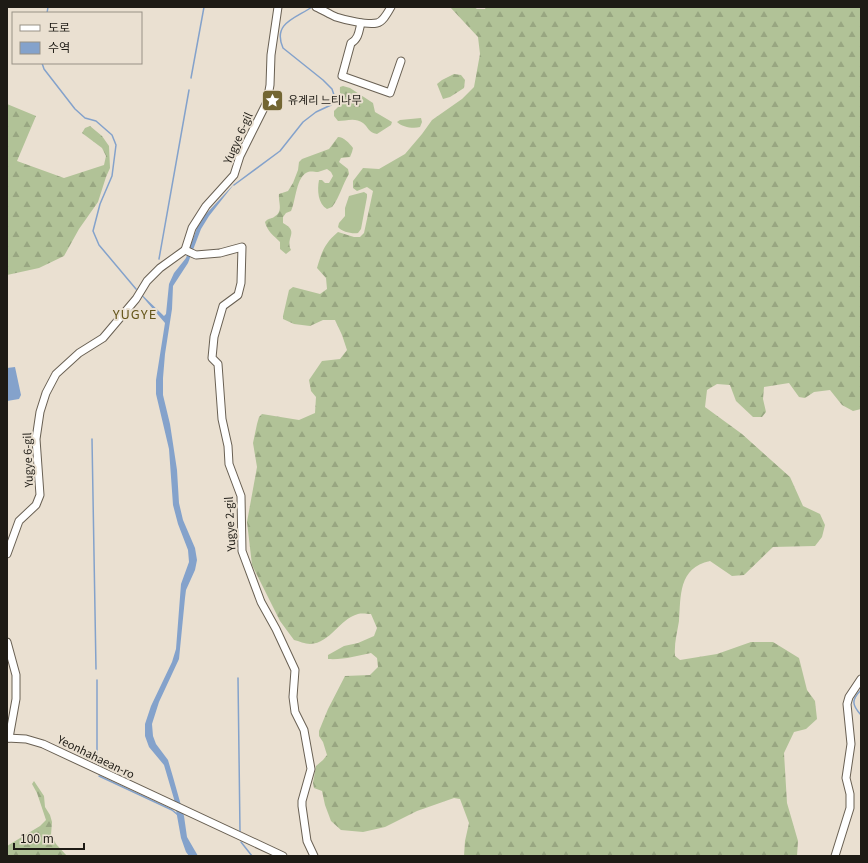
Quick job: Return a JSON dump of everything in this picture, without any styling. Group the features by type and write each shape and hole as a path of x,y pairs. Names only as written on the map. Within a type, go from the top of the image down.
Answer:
{"street":[{"name":"Yugye 6-gil","path":"7,554 19,521 36,505 40,495 36,439 40,412 46,393 56,374 79,353 103,338 136,299 147,281 160,268 185,250 192,228 206,206 234,175 240,156 267,102 270,85 271,54 278,7"},
{"path":"319,8 335,16 361,23 376,23 381,21 391,7"},
{"path":"361,23 358,36 355,41 351,43 342,76 390,93 401,61"},
{"name":"Yugye 2-gil","path":"185,250 196,255 220,253 242,247 241,282 238,295 223,306 214,337 212,358 218,364 222,419 228,446 229,464 242,496 242,551 261,602 276,629 295,670 293,697 295,712 304,730 311,769 302,806 306,841 314,856"},
{"path":"7,642 16,675 16,699 8,738"},
{"path":"835,856 850,808 850,794 846,778 851,744 846,704 861,679"},
{"name":"Yeonhahaean-ro","path":"8,738 26,739 43,744 173,806 283,856"}],"green space":[{"path":"450,7 474,7 477,9 485,9 486,7 861,7 861,409 853,411 842,405 830,390 814,392 805,398 799,397 789,383 764,387 763,399 766,412 762,417 753,417 736,401 730,385 717,384 707,390 705,407 742,434 790,477 803,506 820,514 825,525 822,537 815,546 773,547 744,575 732,576 710,561 692,570 683,584 681,593 675,647 675,656 680,660 717,654 751,642 773,642 799,658 807,690 815,701 817,719 806,729 794,732 784,753 787,803 798,841 797,856 464,856 465,841 469,823 460,799 454,798 417,811 385,827 363,832 341,830 331,821 322,791 314,788 313,783 316,766 327,755 323,742 319,736 319,731 328,709 345,676 370,675 378,667 377,658 371,653 339,659 328,659 328,655 344,646 358,643 374,636 377,628 371,614 358,614 345,621 324,640 317,643 308,644 294,640 280,621 252,565 247,522 257,467 253,443 259,417 262,414 299,420 315,413 316,397 311,391 309,380 322,361 340,359 347,350 335,320 323,320 310,326 294,324 283,319 283,316 289,290 293,287 320,294 327,289 326,278 317,268 324,248 330,240 338,232 354,237 360,237 364,233 373,191 367,187 357,191 353,188 353,181 363,168 379,169 405,154 432,120 462,99 474,87 480,54 478,37"},
{"path":"454,74 461,75 465,80 464,88 450,97 443,99 437,84"},
{"path":"343,86 350,88 373,103 375,112 392,122 391,125 377,134 370,131 363,123 357,120 338,121 334,116 334,111 341,100 340,87"},
{"path":"7,104 36,116 17,161 64,178 104,165 106,156 102,148 82,133 85,128 90,126 102,136 109,146 110,168 98,202 79,229 64,256 39,268 7,275"},
{"path":"421,118 422,122 420,127 417,128 411,128 397,122 400,120"},
{"path":"338,137 344,139 353,148 350,157 341,158 339,162 348,169 349,174 335,203 332,207 327,209 320,200 318,184 319,180 329,183 333,176 331,172 327,169 304,174 299,183 293,207 291,211 286,213 283,217 283,223 291,229 291,250 286,254 280,249 280,242 269,231 265,222 277,215 279,212 279,194 288,191 293,183 298,170 299,162 302,159 329,149"},
{"path":"364,192 367,194 367,197 361,229 358,233 342,230 338,227 339,223 345,216 345,208 349,196"},
{"path":"34,781 44,796 45,807 50,815 52,822 51,835 56,844 67,856 7,856 7,846 40,826 46,820 37,793 32,784"}],"water":[{"path":"235,183 209,216 201,229 188,263 173,286 172,309 163,378 163,395 170,424 177,470 179,503 183,520 195,548 197,560 195,570 186,590 179,659 159,702 152,724 153,736 156,744 168,760 184,816 187,837 198,856 189,856 181,838 174,799 164,765 149,747 145,736 145,724 151,706 172,662 176,649 181,584 189,562 188,550 178,524 173,505 169,449 156,394 156,380 165,323 135,288 164,316 166,314 169,284 174,273 186,258 197,228 206,214"},
{"path":"15,367 21,395 19,399 7,401 7,368"}],"waterway":[{"path":"47,12 48,7"},
{"path":"191,78 204,7"},
{"path":"234,185 280,151 303,122 316,112 331,105 335,98 332,89 283,48 280,40 283,27 287,22 312,7"},
{"path":"42,64 44,69 75,109 85,118 96,121 112,135 116,145 112,176 100,204 93,231 99,245 136,289"},
{"path":"159,259 189,90"},
{"path":"92,439 96,669"},
{"path":"238,678 240,831"},
{"path":"97,680 97,760"},
{"path":"861,690 854,700 854,705 861,715"},
{"path":"99,776 172,810 178,815"},
{"path":"241,842 252,856"}],"place":[{"name":"유계리 느티나무","path":"273,100"}],"district":[{"name":"YUGYE","path":"135,314"}]}
